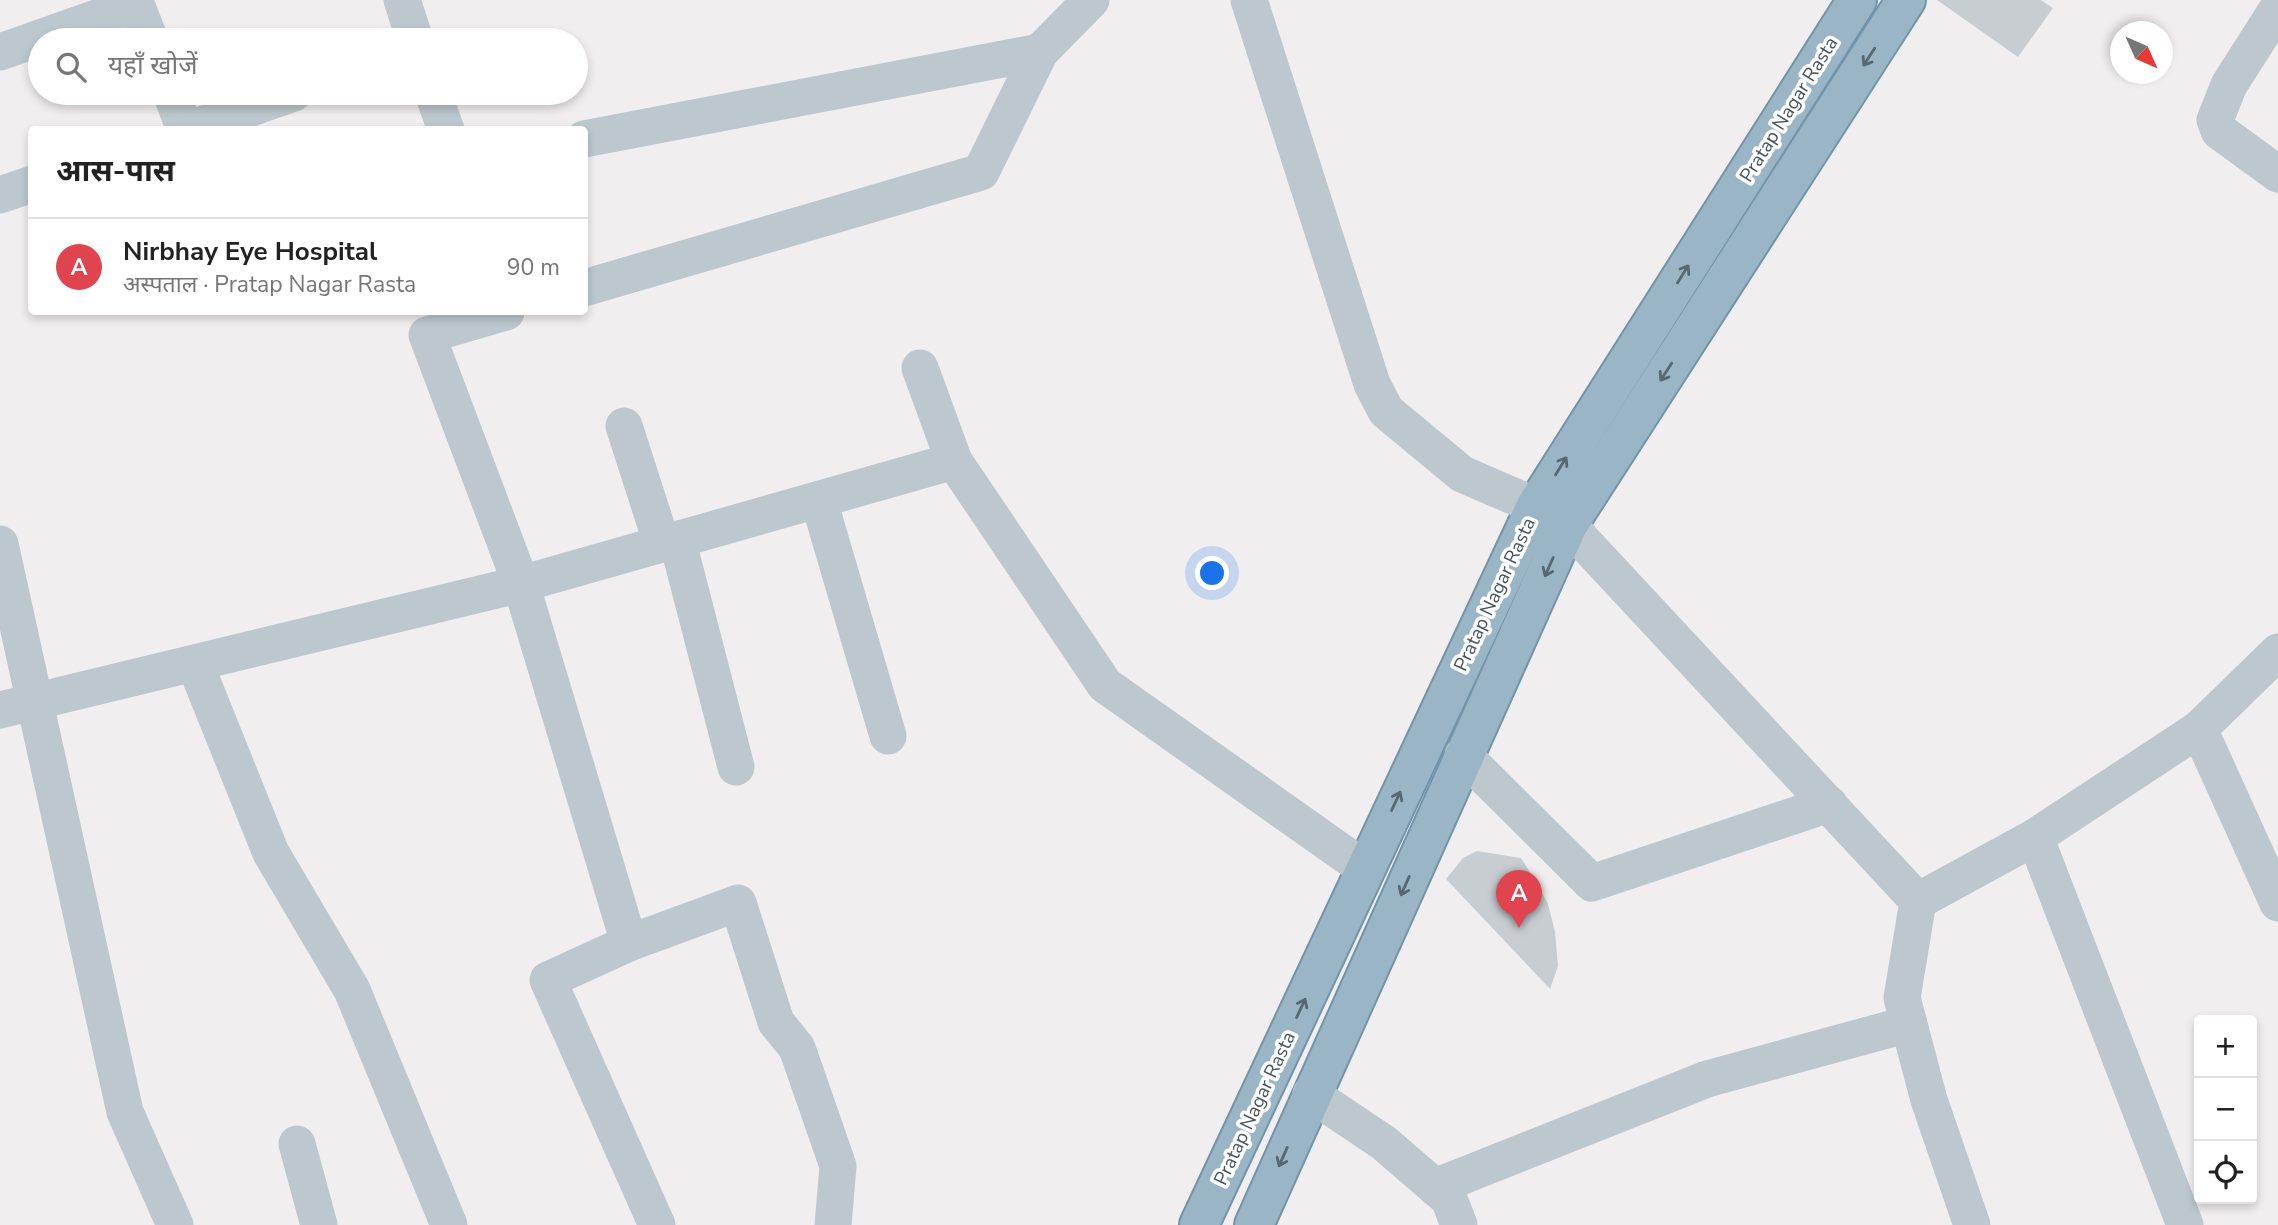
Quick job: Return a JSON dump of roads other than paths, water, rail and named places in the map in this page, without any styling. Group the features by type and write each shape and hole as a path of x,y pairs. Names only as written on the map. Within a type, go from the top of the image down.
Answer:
{"highway":[{"name":"Pratap Nagar Rasta","path":"1199,1225 1364,868 1552,515 1857,0"},
{"name":"Pratap Nagar Rasta","path":"1254,1225 1463,755 1552,515 1906,0"}],"street":[{"path":"401,0 411,28"},
{"path":"588,287 981,172 1040,52 1091,0"},
{"path":"1249,0 1372,384 1385,411 1462,474 1552,515 1829,804 1918,901"},
{"path":"66,28 140,1 147,28"},
{"path":"2278,8 2229,85 2215,120 2219,131 2278,174"},
{"path":"0,52 28,42"},
{"path":"588,138 1040,52"},
{"path":"175,105 184,126"},
{"path":"198,126 259,105"},
{"path":"437,105 445,126"},
{"path":"0,195 28,185"},
{"path":"496,315 427,335 521,584 629,943"},
{"path":"920,368 954,461 1105,685 1364,868"},
{"path":"624,426 669,542 736,767"},
{"path":"0,710 521,584 954,461"},
{"path":"819,501 888,736"},
{"path":"0,544 125,1112 175,1225"},
{"path":"1918,901 2035,836 2199,729 2278,652"},
{"path":"195,664 271,853 352,990 449,1225"},
{"path":"2199,729 2278,902"},
{"path":"1463,755 1591,883 1829,804"},
{"path":"2035,836 2185,1225"},
{"path":"1918,901 1902,998 1929,1100 1972,1225"},
{"path":"657,1225 548,980 629,943 738,903 776,1021 797,1048 838,1166 833,1225"},
{"path":"1435,1187 1707,1079 1909,1024"},
{"path":"1311,1094 1384,1143 1449,1199 1459,1225"},
{"path":"297,1144 319,1225"}],"place":[{"name":"Nirbhay Eye Hospital","path":"1519,928"}]}
